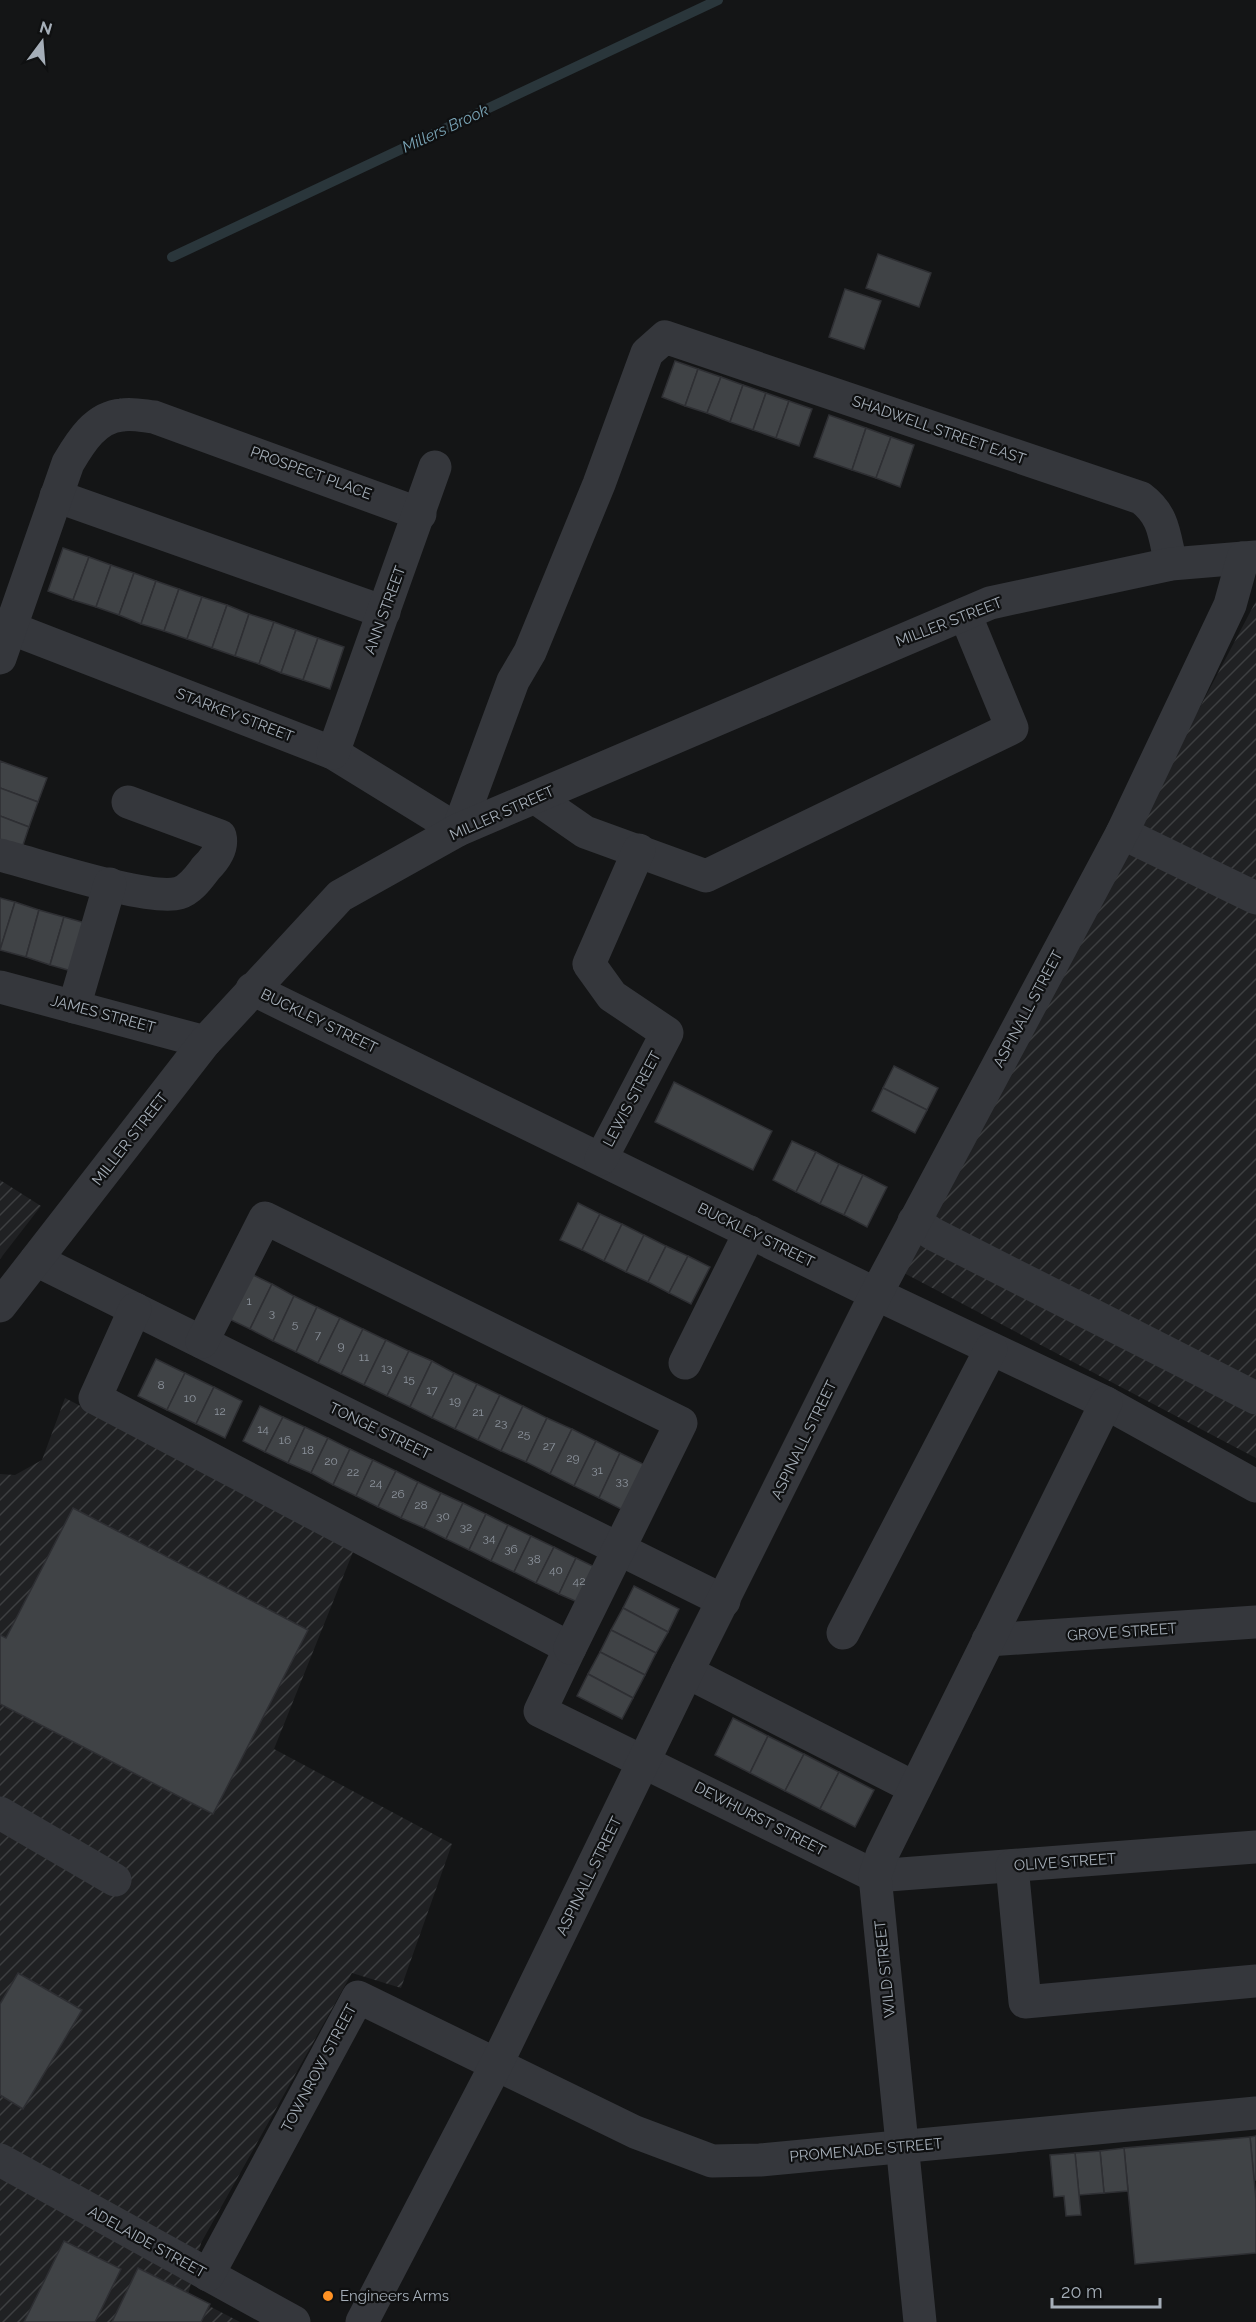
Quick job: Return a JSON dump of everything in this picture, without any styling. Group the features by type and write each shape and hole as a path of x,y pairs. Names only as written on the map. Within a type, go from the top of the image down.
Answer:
{"street":[{"name":"SHADWELL STREET EAST","path":"458,830 513,681 530,652 599,484 647,353 665,337 1141,498 1155,508 1161,521 1171,564"},
{"name":"PROSPECT PLACE","path":"0,658 6,626 68,463 85,436 103,421 121,414 154,417 202,433 420,514"},
{"name":"ANN STREET","path":"333,753 435,467"},
{"path":"56,496 384,612"},
{"name":"MILLER STREET","path":"0,1306 205,1042 340,896 458,830 990,603 1171,564 1250,557"},
{"name":"ASPINALL STREET","path":"362,2322 496,2065 687,1672 876,1294 1122,833 1230,605 1250,557"},
{"path":"536,798 585,832 706,876 1012,728 964,614"},
{"name":"STARKEY STREET","path":"6,626 333,753 458,830"},
{"path":"0,855 165,896 182,892 192,885 214,860 222,842 220,836 128,802"},
{"path":"1122,833 1256,898"},
{"name":"LEWIS STREET","path":"601,1159 667,1033 612,996 589,964 639,850"},
{"path":"74,1007 110,884"},
{"name":"JAMES STREET","path":"0,987 205,1042"},
{"name":"BUCKLEY STREET","path":"252,989 876,1294 1106,1403 1256,1486"},
{"path":"135,1309 95,1398 570,1648 681,1423 265,1218 202,1342"},
{"path":"914,1221 943,1240 1256,1398"},
{"path":"685,1363 750,1232"},
{"name":"TONGE STREET","path":"36,1260 724,1601"},
{"path":"843,1633 991,1349"},
{"name":"WILD STREET","path":"920,2322 875,1876 882,1855 1106,1403"},
{"name":"GROVE STREET","path":"988,1640 1256,1622"},
{"name":"DEWHURST STREET","path":"570,1648 540,1711 875,1876"},
{"path":"687,1672 915,1788"},
{"path":"0,1813 115,1880"},
{"name":"OLIVE STREET","path":"875,1876 1256,1847"},
{"path":"1012,1866 1025,2002 1256,1981"},
{"name":"TOWNROW STREET","path":"208,2275 358,1997 496,2065"},
{"name":"PROMENADE STREET","path":"496,2065 635,2132 712,2161 760,2160 1256,2113"},
{"name":"ADELAIDE STREET","path":"0,2160 294,2322"}],"shaded area":[{"path":"1256,601 1256,1458 902,1272"},
{"path":"0,1180 41,1206 0,1259"},
{"path":"65,1398 355,1547 274,1749 452,1844 401,1988 352,1973 201,2243 188,2295 240,2322 0,2322 0,1474 15,1475 42,1460"}],"building":[{"path":"878,254 931,273 919,307 866,288"},
{"path":"845,289 881,301 864,349 829,337"},
{"path":"675,361 698,369 685,406 662,397"},
{"path":"698,369 721,377 707,413 685,406"},
{"path":"721,377 743,385 730,422 707,413"},
{"path":"743,385 766,393 753,430 730,422"},
{"path":"766,393 789,401 776,438 753,430"},
{"path":"789,401 812,409 799,446 776,438"},
{"path":"829,415 866,428 852,470 814,457"},
{"path":"866,428 891,437 876,478 852,470"},
{"path":"891,437 914,445 900,487 876,478"},
{"path":"63,548 89,557 73,600 48,591"},
{"path":"89,557 111,565 96,607 73,600"},
{"path":"111,565 134,573 119,615 96,607"},
{"path":"134,573 156,581 141,624 119,615"},
{"path":"156,581 179,589 164,631 141,624"},
{"path":"179,589 202,597 187,639 164,631"},
{"path":"202,597 227,605 212,648 187,639"},
{"path":"227,605 249,614 235,656 212,648"},
{"path":"249,614 274,622 259,664 235,656"},
{"path":"274,622 296,630 281,673 259,664"},
{"path":"296,630 318,638 303,680 281,673"},
{"path":"318,638 344,647 330,689 303,680"},
{"path":"0,761 47,778 38,802 0,788"},
{"path":"0,788 38,802 29,827 0,816"},
{"path":"0,816 29,827 21,851 0,844"},
{"path":"0,898 15,902 0,950"},
{"path":"15,902 39,910 26,957 0,950"},
{"path":"39,910 64,917 50,965 26,957"},
{"path":"64,917 89,924 75,972 50,965"},
{"path":"894,1066 938,1088 927,1110 883,1088"},
{"path":"674,1082 772,1131 753,1170 655,1122"},
{"path":"883,1088 927,1110 915,1133 872,1111"},
{"path":"792,1141 816,1152 796,1192 773,1180"},
{"path":"816,1152 839,1164 820,1204 796,1192"},
{"path":"839,1164 863,1175 844,1215 820,1204"},
{"path":"863,1175 887,1187 867,1227 844,1215"},
{"path":"578,1203 600,1214 582,1250 560,1240"},
{"path":"600,1214 622,1224 604,1261 582,1250"},
{"path":"622,1224 644,1235 626,1272 604,1261"},
{"path":"644,1235 666,1246 648,1282 626,1272"},
{"path":"666,1246 688,1256 669,1293 648,1282"},
{"path":"688,1256 710,1267 691,1304 669,1293"},
{"path":"249,1273 272,1284 250,1329 227,1318"},
{"path":"272,1284 294,1296 273,1341 250,1329"},
{"path":"294,1296 317,1307 296,1352 273,1341"},
{"path":"317,1307 340,1318 318,1363 296,1352"},
{"path":"340,1318 363,1329 341,1374 318,1363"},
{"path":"363,1329 386,1340 364,1385 341,1374"},
{"path":"386,1340 409,1351 387,1396 364,1385"},
{"path":"409,1351 432,1361 410,1407 387,1396"},
{"path":"156,1359 185,1373 167,1410 138,1396"},
{"path":"432,1361 454,1373 432,1418 410,1407"},
{"path":"185,1373 214,1387 196,1424 167,1410"},
{"path":"454,1373 477,1384 455,1429 432,1418"},
{"path":"477,1384 500,1395 478,1440 455,1429"},
{"path":"214,1387 242,1401 225,1438 196,1424"},
{"path":"500,1395 523,1406 501,1451 478,1440"},
{"path":"260,1406 283,1417 265,1452 243,1441"},
{"path":"523,1406 547,1418 526,1462 501,1451"},
{"path":"283,1417 305,1427 288,1463 265,1452"},
{"path":"547,1418 572,1429 550,1474 526,1462"},
{"path":"305,1427 328,1438 311,1473 288,1463"},
{"path":"572,1429 596,1441 574,1486 550,1474"},
{"path":"328,1438 350,1449 333,1485 311,1473"},
{"path":"596,1441 620,1453 599,1498 574,1486"},
{"path":"350,1449 373,1460 356,1496 333,1485"},
{"path":"620,1453 645,1465 623,1510 599,1498"},
{"path":"373,1460 396,1471 378,1507 356,1496"},
{"path":"396,1471 418,1482 401,1518 378,1507"},
{"path":"418,1482 441,1493 424,1528 401,1518"},
{"path":"441,1493 463,1503 446,1539 424,1528"},
{"path":"463,1503 486,1514 469,1550 446,1539"},
{"path":"73,1508 308,1630 213,1814 0,1704 0,1635 6,1638"},
{"path":"486,1514 508,1525 491,1561 469,1550"},
{"path":"508,1525 531,1536 514,1572 491,1561"},
{"path":"531,1536 554,1547 536,1583 514,1572"},
{"path":"554,1547 576,1558 559,1594 536,1583"},
{"path":"576,1558 599,1569 582,1604 559,1594"},
{"path":"634,1586 679,1609 668,1632 623,1608"},
{"path":"623,1608 668,1632 656,1653 611,1630"},
{"path":"611,1630 656,1653 645,1675 600,1652"},
{"path":"600,1652 645,1675 633,1698 588,1674"},
{"path":"588,1674 633,1698 622,1719 577,1696"},
{"path":"733,1718 768,1736 750,1773 715,1755"},
{"path":"768,1736 804,1754 785,1791 750,1773"},
{"path":"804,1754 839,1772 820,1809 785,1791"},
{"path":"839,1772 874,1790 855,1827 820,1809"},
{"path":"18,1973 82,2010 23,2109 0,2095 0,2004"},
{"path":"1256,2136 1256,2180 1254,2180 1250,2137"},
{"path":"1250,2137 1256,2199 1256,2253 1135,2264 1124,2148"},
{"path":"1124,2148 1128,2191 1104,2193 1100,2151"},
{"path":"1100,2151 1104,2193 1079,2195 1075,2153"},
{"path":"1075,2153 1081,2215 1066,2216 1064,2196 1054,2197 1050,2155"},
{"path":"64,2241 121,2269 95,2322 24,2322"},
{"path":"138,2268 210,2304 201,2322 112,2322"}],"waterway":[{"name":"Millers Brook","path":"172,257 718,0"}],"place":[{"name":"Engineers Arms","path":"328,2296"}]}
